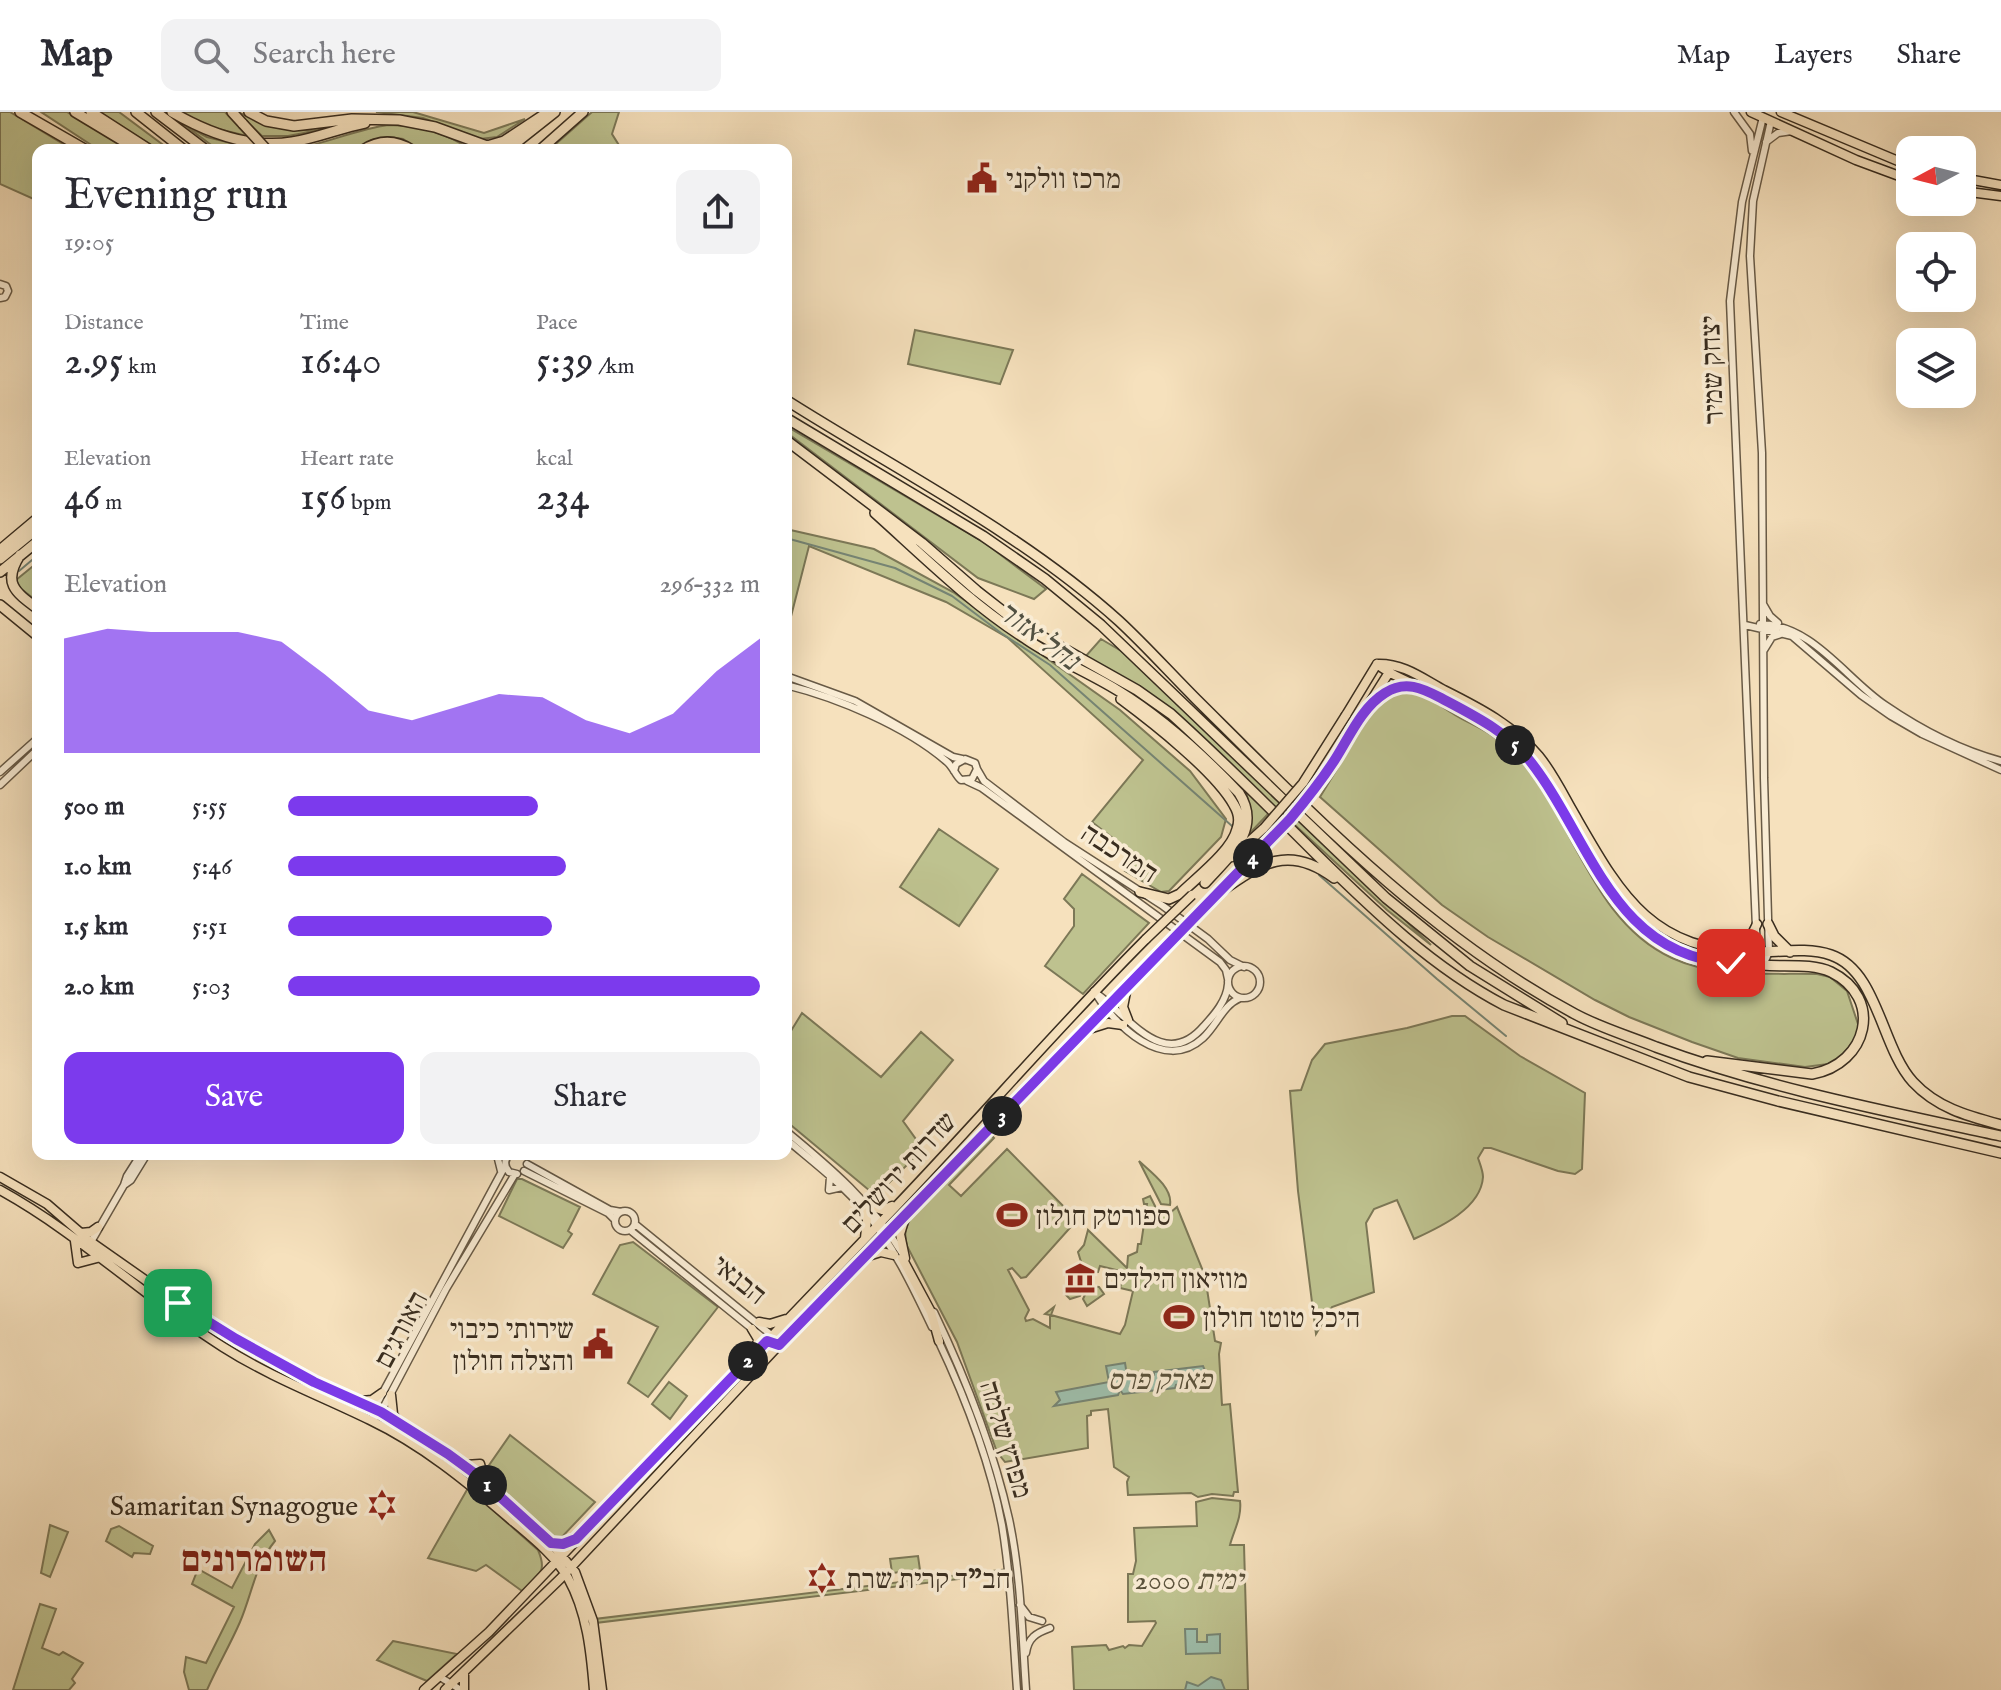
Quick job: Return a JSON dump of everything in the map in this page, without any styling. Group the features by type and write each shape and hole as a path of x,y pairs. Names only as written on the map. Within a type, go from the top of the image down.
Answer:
{"highway":[{"path":"20,112 77,144"},
{"path":"33,112 79,144"},
{"path":"75,112 128,144"},
{"path":"91,112 141,144"},
{"path":"135,112 177,144"},
{"path":"156,112 198,144"},
{"path":"172,112 227,137 269,144 384,120"},
{"path":"232,112 261,144"},
{"path":"249,112 266,121 294,126 352,119 422,124 478,144"},
{"path":"498,144 548,112"},
{"path":"515,144 555,112"},
{"path":"547,144 583,112"},
{"path":"467,140 472,144"},
{"path":"378,144 401,144"},
{"path":"792,405 1057,570 1119,622 1338,836 1429,918 1576,1015 1688,1059 1774,1084 2001,1136"},
{"path":"792,422 983,536 1052,584 1101,625 1386,898 1439,943 1500,986 1593,1040"},
{"path":"792,444 913,535 1018,623 1137,690 1171,714 1364,901 1427,954 1478,991 1504,1005 1633,1057 1704,1081 2001,1153"},
{"path":"834,476 957,588 1027,640 1114,688 1169,727 1230,783 1243,799 1248,817 1244,836 1205,883"},
{"path":"0,550 32,523"},
{"path":"0,559 32,533"},
{"path":"0,572 32,546"},
{"path":"20,555 12,570 11,580 18,593 32,604"},
{"path":"0,605 32,631"},
{"path":"1082,672 1132,707 1187,754 1228,796 1238,816 1237,832 1231,843 1180,894 1169,899 1140,892"},
{"path":"1220,892 1258,867 1287,859 1317,867 1364,901"},
{"path":"1768,924 1790,952"},
{"path":"1757,952 1832,955 1851,967 1865,985 1896,1059 1914,1083 1945,1107 2001,1125"},
{"path":"1688,1059 1812,1074 1834,1068 1852,1054 1860,1038 1862,1017 1857,996 1844,981 1823,969 1763,965"}],"main road":[{"path":"1751,112 1896,175"},
{"path":"1781,112 1896,160"},
{"path":"1976,181 2001,185"},
{"path":"1976,193 2001,196"},
{"path":"1377,664 1388,674 1419,686 1488,724 1523,753 1546,784 1603,883 1642,927 1666,944 1706,961 1763,965"},
{"path":"1377,664 1399,666 1510,727 1546,766 1611,877 1637,909 1665,930 1693,943 1757,952"},
{"name":"שדרות ירושלים","path":"449,1688 569,1570 886,1235 909,1199 1094,991 1264,828 1315,766 1377,664"},
{"name":"שדרות ירושלים","path":"424,1690 489,1632 879,1224 909,1199 1084,1030 1272,838 1311,794 1388,674"},
{"path":"1369,707 1390,690 1419,686"},
{"path":"1739,951 1757,924"},
{"path":"1084,1030 1108,1023 1126,1023 1123,1002 1129,983"},
{"path":"0,1177 47,1204 100,1259 225,1348 303,1390 372,1421 422,1450 467,1482 558,1557"},
{"path":"0,1190 91,1242 158,1291 236,1339 314,1382 378,1411 463,1465 480,1464 486,1484 551,1543 586,1596 593,1621 602,1690"},
{"path":"865,1239 866,1207 887,1209 909,1199"},
{"path":"909,1199 900,1234 900,1257 931,1312 939,1341"},
{"path":"78,1237 98,1227"},
{"path":"78,1237 78,1263 91,1258 100,1259"},
{"path":"858,1262 874,1253 900,1257"},
{"path":"753,1355 758,1339 756,1326 791,1317"},
{"path":"358,1402 386,1394 399,1423"},
{"path":"551,1543 563,1544 576,1539"},
{"path":"538,1543 546,1558 544,1574"},
{"path":"569,1570 584,1622 594,1690"},
{"path":"462,1690 464,1673"}],"street":[{"path":"1734,112 1750,134 1752,160"},
{"name":"יצחק שמיר","path":"1757,952 1730,301 1738,228 1752,160 1767,119"},
{"name":"יצחק שמיר","path":"1767,119 1753,201 1750,256 1761,439 1769,952"},
{"path":"1764,145 1778,133 1795,131"},
{"path":"0,284 7,288 0,305"},
{"path":"1762,603 1770,616 1847,683 1891,716 1922,734 2001,770"},
{"path":"1745,625 1786,630 1812,643 1857,685 1904,717 1955,744 2001,761"},
{"path":"1763,653 1772,637 1786,630"},
{"path":"792,678 855,701 953,757 972,761 977,769 975,776 967,781 958,778 948,762 874,717 834,699 792,687"},
{"path":"0,772 32,743"},
{"path":"0,785 32,755"},
{"path":"954,771 962,759"},
{"name":"המרכבה","path":"977,769 984,781 1064,842 1195,929 1230,960 1244,967"},
{"name":"המרכבה","path":"967,781 982,788 1220,962 1226,970 1228,982"},
{"path":"1757,952 1763,965"},
{"path":"1763,965 1769,952"},
{"path":"1094,991 1143,1042 1156,1049 1182,1050 1201,1040 1231,1002 1250,997 1259,986 1255,972 1244,967 1233,971 1224,999 1215,1013 1196,1035 1186,1041 1173,1044 1159,1042 1126,1023"},
{"path":"1228,982 1232,993 1240,998"},
{"path":"792,1136 834,1171 866,1207"},
{"path":"792,1144 866,1207"},
{"path":"91,1242 137,1160"},
{"path":"124,1185 131,1180 143,1160"},
{"path":"500,1160 501,1177"},
{"name":"האורגים","path":"372,1421 439,1285 501,1177 506,1160"},
{"path":"505,1166 515,1174 526,1162"},
{"path":"526,1162 610,1210 631,1212 635,1217 633,1227 620,1230 608,1213 526,1162"},
{"name":"האורגים","path":"386,1394 515,1174"},
{"name":"מפרץ שלמה","path":"866,1207 931,1305 963,1373 983,1428 1009,1522 1020,1605 1026,1690"},
{"path":"615,1220 621,1212"},
{"name":"הבנאי","path":"633,1227 724,1294 756,1326"},
{"name":"הבנאי","path":"633,1227 779,1345"},
{"name":"מפרץ שלמה","path":"886,1235 900,1257"},
{"name":"מפרץ שלמה","path":"939,1341 976,1430 1001,1523 1009,1573 1017,1690"},
{"path":"1020,1605 1029,1617 1042,1621"},
{"path":"1024,1665 1031,1638 1037,1632 1050,1628"},
{"path":"440,1677 449,1688 462,1690"}],"green space":[{"path":"0,112 10,112 63,144 32,144 32,198 0,184"},
{"path":"41,112 67,112 120,144 90,144"},
{"path":"99,112 119,112 162,144 150,144"},
{"path":"180,112 225,112 247,136 206,126"},
{"path":"237,112 285,129 320,130 288,136 262,136"},
{"path":"376,112 413,112 484,133 525,119 497,137 480,139 423,118"},
{"path":"592,112 619,112 612,134 618,144 556,144"},
{"path":"183,124 207,137 235,144 210,144"},
{"path":"388,125 410,127 432,131 461,144 410,144 403,139 389,137 365,144 313,144"},
{"path":"915,330 1013,350 1000,384 908,364"},
{"path":"792,430 985,543 1046,589 1034,599 978,578 792,437"},
{"path":"792,530 874,549 953,592 1120,710 1190,771 1226,819 1221,837 1169,891 1161,892 1125,871 1136,856 1092,822 1143,760 1008,638 946,602 809,546 792,613"},
{"path":"32,567 32,597 20,588 16,580"},
{"path":"1101,639 1123,652 1142,669 1431,945 1387,910 1167,707 1085,657"},
{"path":"1415,691 1489,733 1522,762 1543,791 1611,907 1648,944 1672,958 1706,969 1817,974 1830,977 1847,991 1859,1027 1855,1039 1840,1058 1828,1064 1805,1067 1738,1058 1692,1042 1595,1000 1488,937 1442,905 1320,797 1375,706 1389,694"},
{"path":"1246,790 1269,813 1249,834 1251,818"},
{"path":"939,829 998,869 959,926 900,887"},
{"path":"1082,874 1149,923 1083,994 1045,966 1074,926 1074,909 1064,899"},
{"path":"802,1013 881,1077 921,1032 953,1060 903,1121 923,1149 876,1196 792,1126 792,1029"},
{"path":"1452,1016 1465,1016 1520,1056 1585,1093 1582,1169 1575,1174 1558,1171 1484,1148 1478,1158 1483,1175 1475,1199 1446,1223 1414,1239 1397,1200 1374,1209 1366,1223 1374,1292 1332,1307 1316,1334 1298,1191 1290,1091 1301,1090 1312,1060 1325,1044"},
{"name":"פארק פרס","path":"992,1136 994,1138 949,1185 961,1196 1007,1149 1077,1220 1026,1277 1021,1278 1012,1268 1008,1270 1029,1310 1026,1321 1033,1319 1050,1328 1050,1315 1045,1314 1054,1307 1051,1315 1120,1334 1133,1291 1120,1288 1124,1272 1100,1266 1098,1272 1089,1273 1082,1265 1078,1252 1084,1245 1088,1230 1127,1268 1128,1256 1137,1252 1138,1244 1141,1244 1147,1204 1143,1199 1150,1196 1163,1214 1177,1207 1205,1276 1215,1341 1221,1343 1222,1405 1230,1404 1238,1492 1234,1492 1233,1496 1212,1494 1198,1497 1191,1493 1128,1495 1129,1477 1114,1467 1108,1409 1091,1411 1091,1415 1087,1416 1088,1448 1005,1462 997,1452 957,1342 907,1246 905,1235 911,1218"},
{"path":"1139,1161 1165,1187 1170,1205 1161,1204"},
{"path":"517,1179 580,1207 568,1231 572,1234 563,1248 499,1216"},
{"path":"633,1242 718,1307 648,1397 628,1383 658,1327 593,1294 620,1245"},
{"path":"1082,1269 1089,1284 1080,1296 1070,1299 1064,1293"},
{"path":"1089,1286 1099,1287 1104,1294 1087,1306 1083,1299"},
{"path":"669,1382 687,1396 670,1419 652,1404"},
{"path":"510,1435 595,1502 560,1539 550,1537 488,1483 485,1471"},
{"path":"468,1488 538,1550 542,1569 522,1591 486,1565 476,1571 428,1558"},
{"name":"ימית 2000","path":"1212,1498 1240,1501 1239,1518 1230,1545 1244,1545 1248,1690 1074,1690 1072,1647 1106,1645 1109,1650 1129,1645 1142,1646 1156,1623 1128,1622 1128,1574 1133,1574 1136,1561 1134,1528 1197,1526 1196,1502"},
{"path":"50,1525 68,1532 50,1577 41,1573"},
{"path":"119,1526 153,1546 150,1554 134,1553 132,1557 106,1541 111,1529"},
{"path":"269,1530 275,1541 263,1560 240,1622 207,1690 189,1690 184,1672 186,1657 206,1663 234,1607 192,1584 198,1569 232,1588 255,1544"},
{"path":"918,1556 920,1570 892,1573 890,1559"},
{"path":"1008,1569 1009,1573 595,1623 595,1619"},
{"path":"40,1604 56,1609 42,1648 59,1655 63,1652 83,1663 72,1679 75,1683 69,1690 13,1690"},
{"path":"393,1641 457,1654 427,1681 377,1660"}],"shaded area":[{"path":"1125,1363 1133,1378 1203,1366 1207,1375 1205,1380 1176,1385 1175,1388 1123,1394 1120,1390 1118,1395 1054,1406 1060,1400 1056,1392 1109,1382 1106,1366"},
{"path":"1185,1629 1197,1629 1197,1642 1207,1642 1207,1635 1220,1634 1220,1653 1186,1654"},
{"path":"1211,1677 1221,1680 1225,1690 1185,1690 1187,1682 1198,1686"}],"waterway":[{"name":"נחל אזור","path":"792,540 895,568 952,596 1050,665 1232,826"},
{"name":"נחל אזור","path":"19,571 32,560"},
{"name":"נחל אזור","path":"1319,875 1506,1036"}],"tunnel":[{"path":"899,1248 897,1223 906,1200"}],"place":[{"name":"מרכז וולקני","path":"982,178"},
{"name":"ספורטק חולון","path":"1012,1215"},
{"name":"מוזיאון הילדים","path":"1080,1278"},
{"name":"היכל טוטו חולון","path":"1179,1317"},
{"name":"שירותי כיבוי והצלה חולון","path":"598,1344"},
{"name":"Samaritan Synagogue","path":"382,1505"},
{"name":"חב\"ד קרית שרת","path":"822,1578"}],"district":[{"name":"השומרונים","path":"254,1558"}],"route":[{"path":"178,1303 314,1382 399,1423 474,1473 551,1543 567,1544 576,1539 767,1341 779,1345 1039,1079 1104,1008 1290,819 1335,760 1369,707 1386,692 1399,687 1419,686 1488,724 1513,743 1531,761 1603,883 1626,913 1666,944 1706,961 1731,963"}]}
